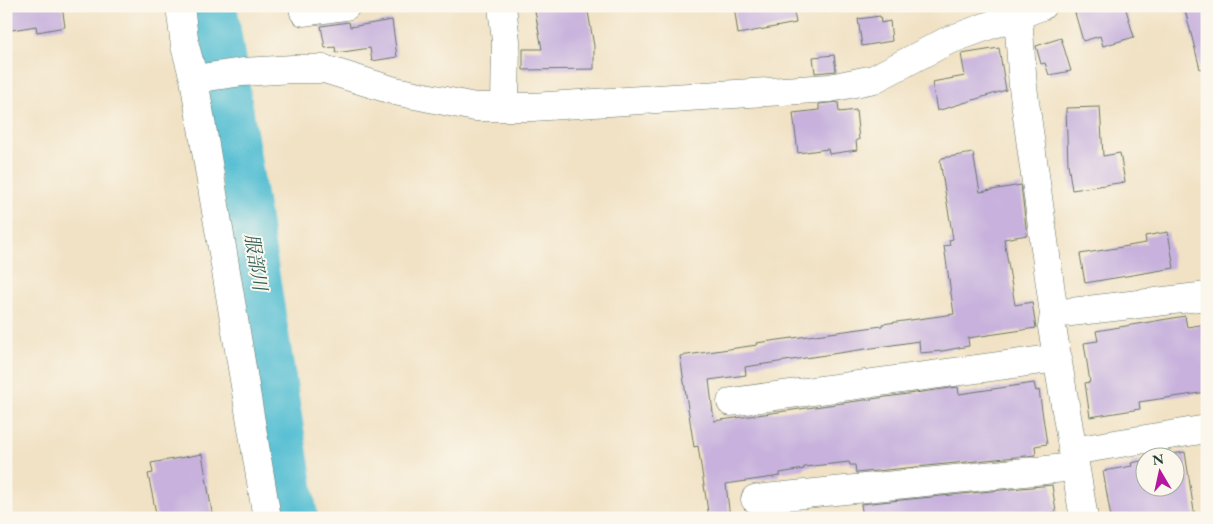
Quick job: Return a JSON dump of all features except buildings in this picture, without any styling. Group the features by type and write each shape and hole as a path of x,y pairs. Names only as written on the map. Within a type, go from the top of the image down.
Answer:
{"street":[{"path":"180,6 185,46 194,79 267,518"},
{"path":"303,6 304,12 346,6"},
{"path":"502,6 506,41 505,107"},
{"path":"194,79 243,72 293,69 324,70 395,91 475,107 505,107 830,88 874,79 947,41 1030,11 1024,87 1054,314 1052,327 1084,518"},
{"path":"1054,314 1207,296"},
{"path":"731,402 1058,358"},
{"path":"755,499 1073,459 1207,429"}],"waterway":[{"name":"服部川","path":"215,6 296,518"}]}
